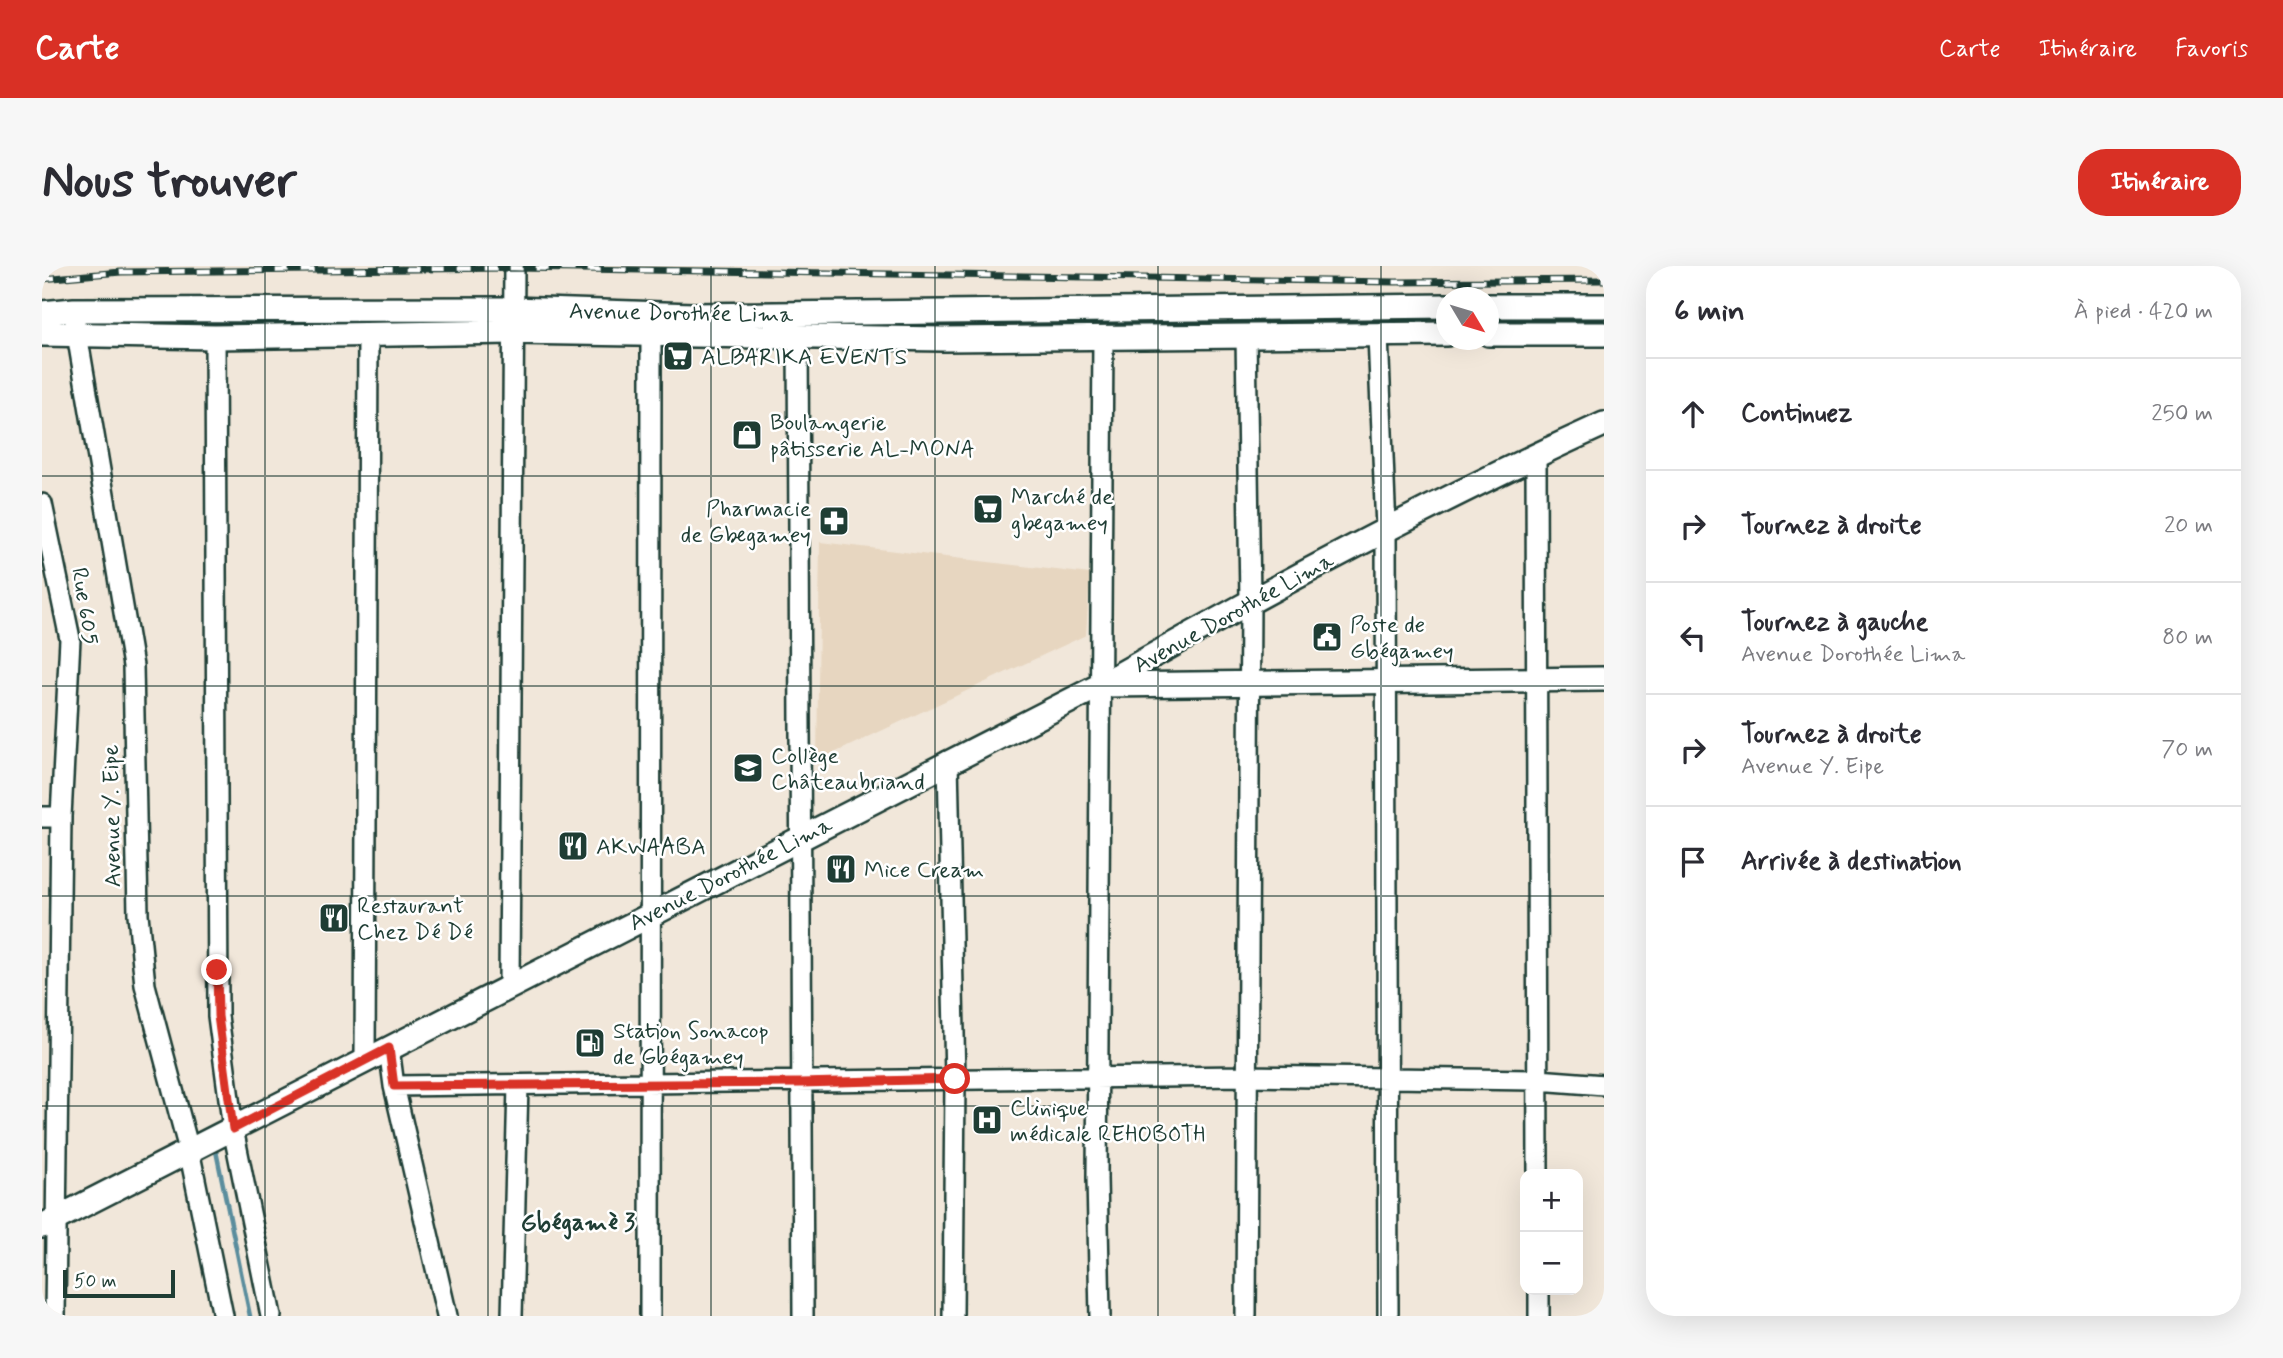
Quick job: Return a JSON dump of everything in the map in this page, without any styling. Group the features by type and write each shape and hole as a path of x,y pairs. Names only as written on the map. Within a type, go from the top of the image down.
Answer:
{"main road":[{"name":"Avenue Dorothée Lima","path":"42,313 74,310 512,309 692,315 1436,306"},
{"path":"1499,306 1604,306"},
{"name":"Avenue Dorothée Lima","path":"42,334 215,337 512,332 798,338 1436,334"},
{"path":"1499,334 1604,334"},
{"name":"Avenue Dorothée Lima","path":"48,1223 1101,685 1250,600 1386,529 1604,424"},
{"path":"1101,685 1604,679"}],"street":[{"path":"509,986 514,267"},
{"name":"Avenue Y. Eipe","path":"74,310 75,335 133,666 138,914 142,961 189,1150 223,1316"},
{"path":"365,1060 368,334"},
{"path":"1378,335 1386,529 1388,1316"},
{"path":"650,1316 651,336"},
{"path":"1246,336 1250,600 1247,682 1246,1316"},
{"path":"215,337 218,1016 233,1129 271,1316"},
{"path":"798,338 803,836 800,1083 803,1316"},
{"path":"1100,1316 1097,1076 1103,338"},
{"path":"1536,455 1538,1169"},
{"name":"Rue 605","path":"42,504 70,639 51,817 48,1223 55,1316"},
{"path":"948,761 955,1079 953,1316"},
{"path":"389,1048 394,1086 447,1316"},
{"path":"394,1086 800,1083 1097,1076 1538,1080 1604,1085"},
{"path":"512,1316 518,1085"},
{"path":"1539,1295 1539,1316"}],"shaded area":[{"path":"820,542 1090,574 1086,635 817,761"}],"waterway":[{"path":"215,1146 250,1316"}],"railway":[{"path":"42,279 121,272 514,268 1395,282 1604,280"}],"place":[{"name":"ALBARIKA EVENTS","path":"678,356"},
{"name":"Boulangerie pâtisserie AL-MONA","path":"747,435"},
{"name":"Marché de gbegamey","path":"988,509"},
{"name":"Pharmacie de Gbegamey","path":"834,521"},
{"name":"Poste de Gbégamey","path":"1327,637"},
{"name":"Collège Châteaubriand","path":"748,768"},
{"name":"AKWAABA","path":"573,846"},
{"name":"Mice Cream","path":"841,869"},
{"name":"Restaurant Chez Dé Dé","path":"334,918"},
{"name":"Station Sonacop de Gbégamey","path":"590,1043"},
{"name":"Clinique médicale REHOBOTH","path":"987,1120"}],"district":[{"name":"Gbégamè 3","path":"578,1222"}],"route":[{"path":"217,970 218,1016 233,1129 389,1048 394,1086 955,1079"}]}
